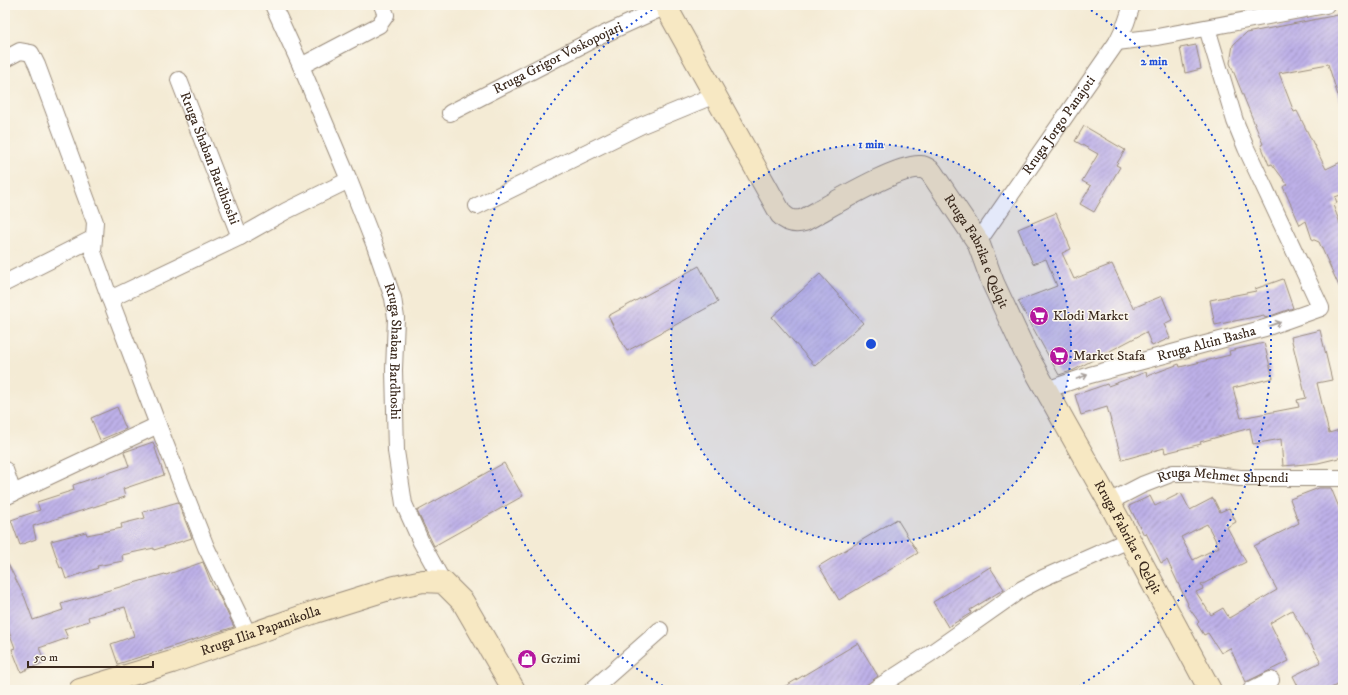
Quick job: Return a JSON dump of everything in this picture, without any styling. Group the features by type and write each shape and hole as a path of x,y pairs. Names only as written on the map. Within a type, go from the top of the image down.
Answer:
{"street":[{"name":"Rruga Shaban Bardhoshi","path":"273,5 301,66 349,180 375,246 393,298 396,318 394,370 396,451 404,504 421,542 443,582 463,602 514,690"},
{"path":"301,66 379,25 386,14 382,5"},
{"name":"Rruga Jorgo Panajoti","path":"978,242 1117,42 1126,23 1132,5"},
{"path":"1117,42 1208,28 1326,5"},
{"name":"Rruga Fabrika e Qelqit","path":"665,6 781,214 786,219 792,222 804,220 885,177 909,167 922,167 932,172 978,242 993,283 1025,352 1109,502 1210,690"},
{"name":"Rruga Grigor Voskopojari","path":"450,113 598,37 665,6"},
{"name":"Rruga Altin Basha","path":"1046,390 1090,374 1265,328 1321,308 1240,134 1208,28"},
{"path":"5,59 20,51 31,53 37,65 96,222 93,252 110,299 206,547 249,636"},
{"name":"Rruga Shaban Bardhioshi","path":"179,80 240,237"},
{"path":"477,206 642,125 715,95"},
{"name":"Rruga Shaban Bardhioshi","path":"110,299 240,237 286,211 349,180"},
{"path":"5,283 94,238"},
{"path":"5,470 9,495 158,425"},
{"name":"Rruga Mehmet Shpendi","path":"1109,502 1142,485 1173,473 1196,473 1240,478 1343,478"},
{"path":"874,690 931,653 1022,589 1043,578 1129,540"},
{"name":"Rruga Ilia Papanikolla","path":"80,690 172,662 315,612 395,587 423,581 443,582"},
{"path":"592,690 660,630"},
{"path":"1251,690 1271,680"}],"building":[{"path":"1343,14 1343,101 1340,102 1328,64 1279,73 1294,112 1297,111 1326,169 1343,161 1343,194 1335,197 1337,203 1333,205 1343,231 1343,295 1319,242 1312,239 1306,221 1300,225 1283,187 1287,184 1272,164 1269,165 1261,145 1263,144 1230,63 1233,45 1246,33"},
{"path":"1196,45 1201,69 1185,73 1180,48"},
{"path":"1084,126 1125,150 1116,165 1120,167 1094,212 1080,204 1091,186 1082,181 1098,154 1075,141"},
{"path":"1056,213 1071,249 1062,253 1074,279 1112,264 1133,308 1162,296 1172,320 1164,324 1170,338 1152,346 1146,332 1074,370 1059,375 1018,301 1057,286 1046,259 1033,264 1018,229"},
{"path":"699,266 718,302 627,351 608,316"},
{"path":"820,274 863,323 815,366 772,317"},
{"path":"1283,279 1293,308 1265,318 1264,315 1215,325 1210,300 1256,291 1255,289"},
{"path":"1320,330 1332,380 1317,383 1329,433 1343,429 1343,457 1318,463 1283,466 1281,439 1253,444 1250,428 1200,442 1201,444 1165,453 1164,448 1122,460 1107,407 1081,415 1075,395 1107,384 1108,386 1146,372 1147,376 1179,364 1180,367 1230,355 1229,351 1264,343 1273,378 1233,388 1241,418 1299,407 1297,400 1306,398 1291,337"},
{"path":"117,407 126,429 100,440 91,418"},
{"path":"153,442 164,475 123,489 125,497 33,526 36,539 20,545 11,520 40,510 37,502 74,490 73,485 129,466 124,452"},
{"path":"504,463 523,496 434,546 417,511"},
{"path":"1319,488 1331,488 1343,517 1343,682 1327,690 1300,690 1293,676 1321,662 1292,610 1270,623 1289,661 1246,682 1230,648 1221,653 1208,633 1204,635 1197,624 1199,622 1187,605 1188,604 1167,560 1161,563 1146,533 1144,535 1129,506 1150,496 1155,506 1181,493 1190,510 1213,498 1220,512 1229,508 1236,522 1227,527 1246,562 1201,585 1203,589 1196,592 1211,615 1223,608 1229,618 1277,590 1254,546 1299,523 1290,499","holes":["1207,524 1219,547 1193,560 1181,537"]},
{"path":"178,502 192,538 154,550 154,548 122,555 123,561 97,566 98,568 66,579 62,567 60,568 51,541 86,532 87,535 122,528 121,524 145,518 143,512"},
{"path":"897,519 918,553 839,600 819,566"},
{"path":"5,558 25,598 33,620 63,610 61,604 165,574 166,575 203,562 214,590 216,589 234,627 118,664 111,644 134,636 125,607 88,617 89,621 64,629 68,638 39,648 45,662 21,672 12,649 15,648 5,621"},
{"path":"990,567 1004,589 970,610 971,613 948,627 933,602"},
{"path":"858,643 878,676 860,690 779,690"}],"place":[{"name":"Klodi Market","path":"1039,316"},
{"name":"Market Stafa","path":"1059,356"},
{"name":"Gezimi","path":"527,659"}]}
